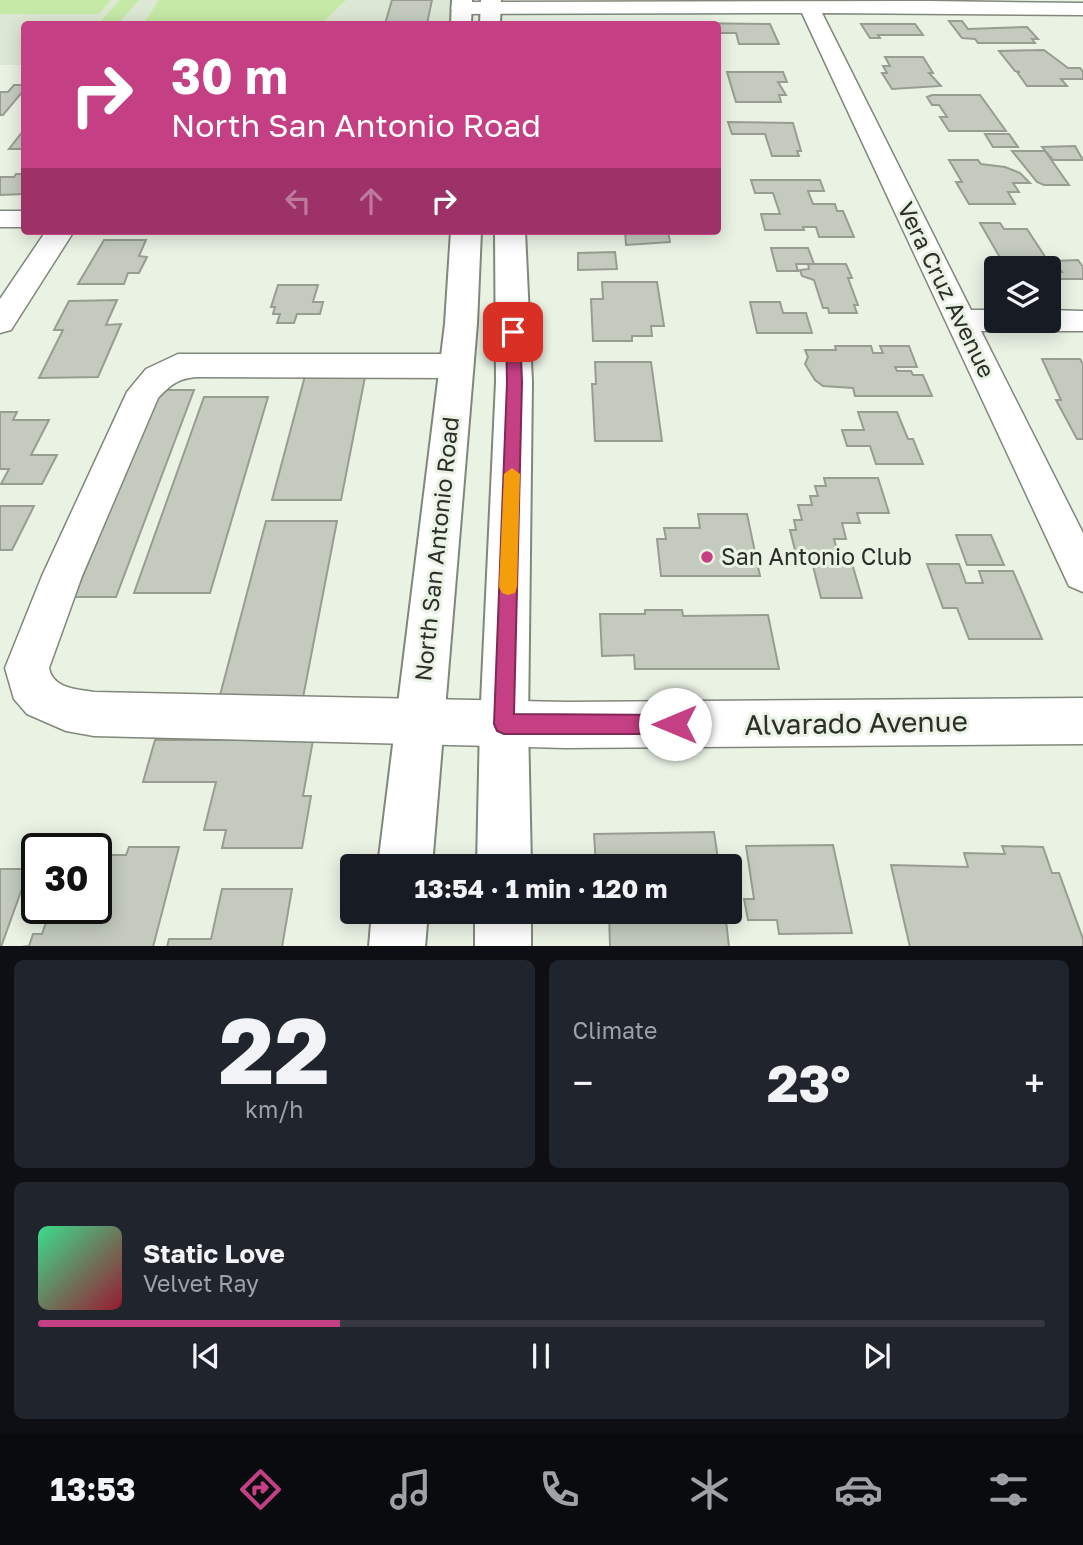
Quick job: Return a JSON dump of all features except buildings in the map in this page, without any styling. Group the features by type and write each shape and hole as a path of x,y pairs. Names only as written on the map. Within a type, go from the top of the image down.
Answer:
{"main road":[{"name":"North San Antonio Road","path":"406,854 457,366 466,235"},
{"path":"503,854 514,382 510,235"},
{"path":"397,946 399,924"},
{"path":"503,924 503,946"}],"street":[{"path":"461,11 925,3 1074,9 1083,27"},
{"name":"Vera Cruz Avenue","path":"809,7 1083,574"},
{"path":"606,9 617,21"},
{"path":"0,219 21,219"},
{"path":"0,323 57,235"},
{"path":"961,320 1083,321"},
{"name":"Alvarado Avenue","path":"457,366 201,365 178,366 158,377 144,392 124,432 27,668 30,684 43,699 66,709 94,714 504,724 1083,721"}],"shaded area":[{"path":"0,0 462,0 461,21 21,21 21,65 0,65"}],"green space":[{"path":"0,0 111,0 99,14 0,14"},
{"path":"120,0 139,0 121,21 101,21"},
{"path":"159,0 346,0 324,21 145,21"}],"slow traffic":[{"path":"508,587 512,474"}],"place":[{"name":"San Antonio Club","path":"707,557"}],"route":[{"path":"513,332 514,382 504,724 675,724"}]}
